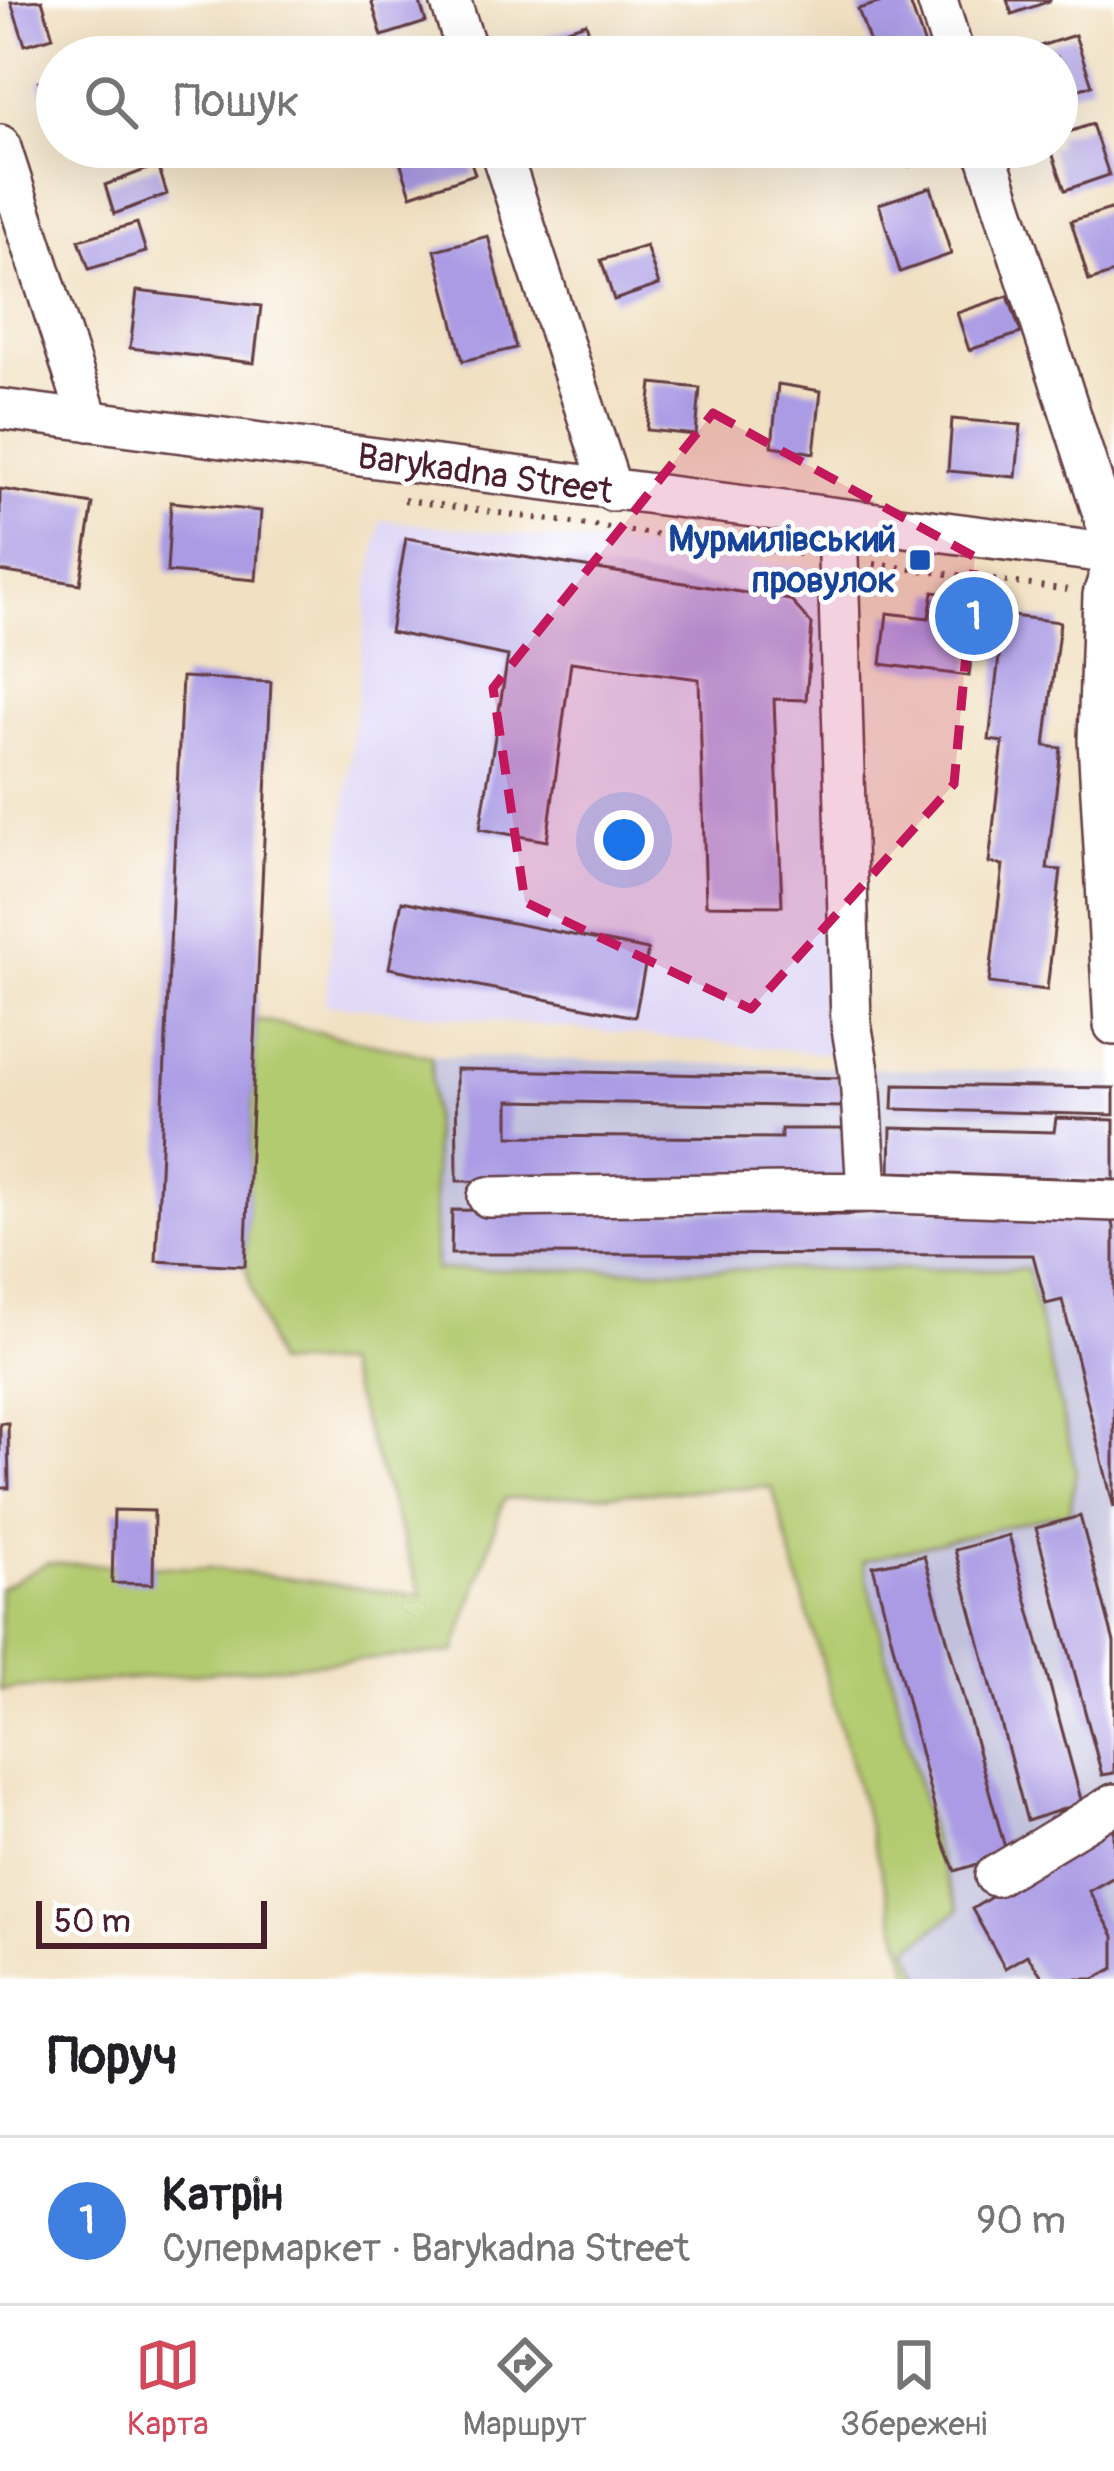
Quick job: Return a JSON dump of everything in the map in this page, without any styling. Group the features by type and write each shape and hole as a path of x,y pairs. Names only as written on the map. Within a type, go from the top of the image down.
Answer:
{"street":[{"path":"450,0 462,36"},
{"path":"937,0 948,36"},
{"path":"0,145 89,421"},
{"path":"506,168 612,491"},
{"path":"990,168 1111,565 1106,740 1114,1025"},
{"name":"Barykadna Street","path":"0,409 612,491 837,540 1111,565"},
{"path":"837,540 851,1023 860,1076 867,1192"},
{"path":"488,1196 867,1192 1114,1201"},
{"path":"995,1876 1114,1804"}],"path":[{"path":"386,497 1111,565"}],"highlighted area":[{"path":"713,413 975,557 954,784 751,1009 525,902 493,688"}],"shaded area":[{"path":"381,520 828,569 840,1055 325,1004 367,599"},
{"path":"431,1056 1114,1075 1114,1979 924,1979 908,1948 959,1910 935,1851 863,1561 1027,1269 436,1270"}],"green space":[{"path":"256,1019 431,1056 436,1270 1027,1269 1076,1470 1070,1511 863,1561 935,1851 959,1910 908,1948 924,1979 912,1979 772,1487 504,1499 455,1652 0,1690 0,1589 47,1563 210,1568 422,1596 343,1364 275,1364 245,1266"}],"building":[{"path":"42,0 53,36 36,36 36,42 25,45 11,2"},
{"path":"371,0 419,0 426,22 382,36"},
{"path":"909,0 922,36 868,36 858,9"},
{"path":"1007,0 1050,0 1050,1 1012,14"},
{"path":"586,23 590,36 546,36"},
{"path":"1078,44 1092,85 1078,90"},
{"path":"1092,124 1109,175 1065,190 1057,168 1078,168 1078,129"},
{"path":"159,168 167,194 114,214 105,185"},
{"path":"402,168 473,168 475,174 411,195"},
{"path":"931,187 951,254 900,272 879,204"},
{"path":"1114,208 1114,273 1089,281 1071,221"},
{"path":"137,223 146,252 89,269 79,240"},
{"path":"488,236 516,348 463,361 435,250"},
{"path":"646,246 659,285 614,300 601,260"},
{"path":"137,291 261,306 254,363 130,348"},
{"path":"1008,296 1021,333 969,350 957,313"},
{"path":"652,383 700,388 696,435 647,430"},
{"path":"778,384 821,391 814,453 772,446"},
{"path":"952,419 1021,425 1016,477 948,471"},
{"path":"0,489 93,504 80,584 0,571"},
{"path":"171,502 261,511 256,580 167,572"},
{"path":"406,538 790,600 812,624 806,700 774,699 782,906 706,905 699,679 571,662 547,841 480,829 508,656 390,632"},
{"path":"933,592 979,598 969,676 881,664 887,613 929,618"},
{"path":"1004,615 1060,622 1045,746 1061,748 1047,869 1061,870 1047,990 989,983 1003,865 989,863 1003,742 989,740"},
{"path":"182,677 271,682 245,1266 156,1261"},
{"path":"402,901 648,950 635,1017 389,968"},
{"path":"456,1069 841,1078 842,1107 509,1101 509,1136 781,1138 781,1129 848,1129 847,1184 457,1181"},
{"path":"894,1085 1114,1088 1114,1115 893,1109"},
{"path":"1056,1118 1114,1120 1114,1180 890,1172 891,1128 1054,1132"},
{"path":"968,1208 1110,1211 1114,1227 1114,1508 1062,1300 1046,1304 1033,1255 451,1254 452,1210 844,1215"},
{"path":"0,1423 8,1423 9,1488 0,1488"},
{"path":"114,1510 154,1511 153,1584 112,1583"},
{"path":"1080,1516 1114,1642 1114,1773 1102,1775 1036,1528"},
{"path":"1009,1535 1082,1803 1027,1821 955,1550"},
{"path":"924,1556 1007,1855 955,1871 942,1838 873,1566"},
{"path":"1114,1821 1114,1877 1089,1891 1114,1936 1114,1968 1094,1979 1044,1979 1027,1955 1005,1968 972,1909"}],"place":[{"name":"Мурмилівський провулок","path":"920,560"},
{"name":"Катрін","path":"974,616"}]}
